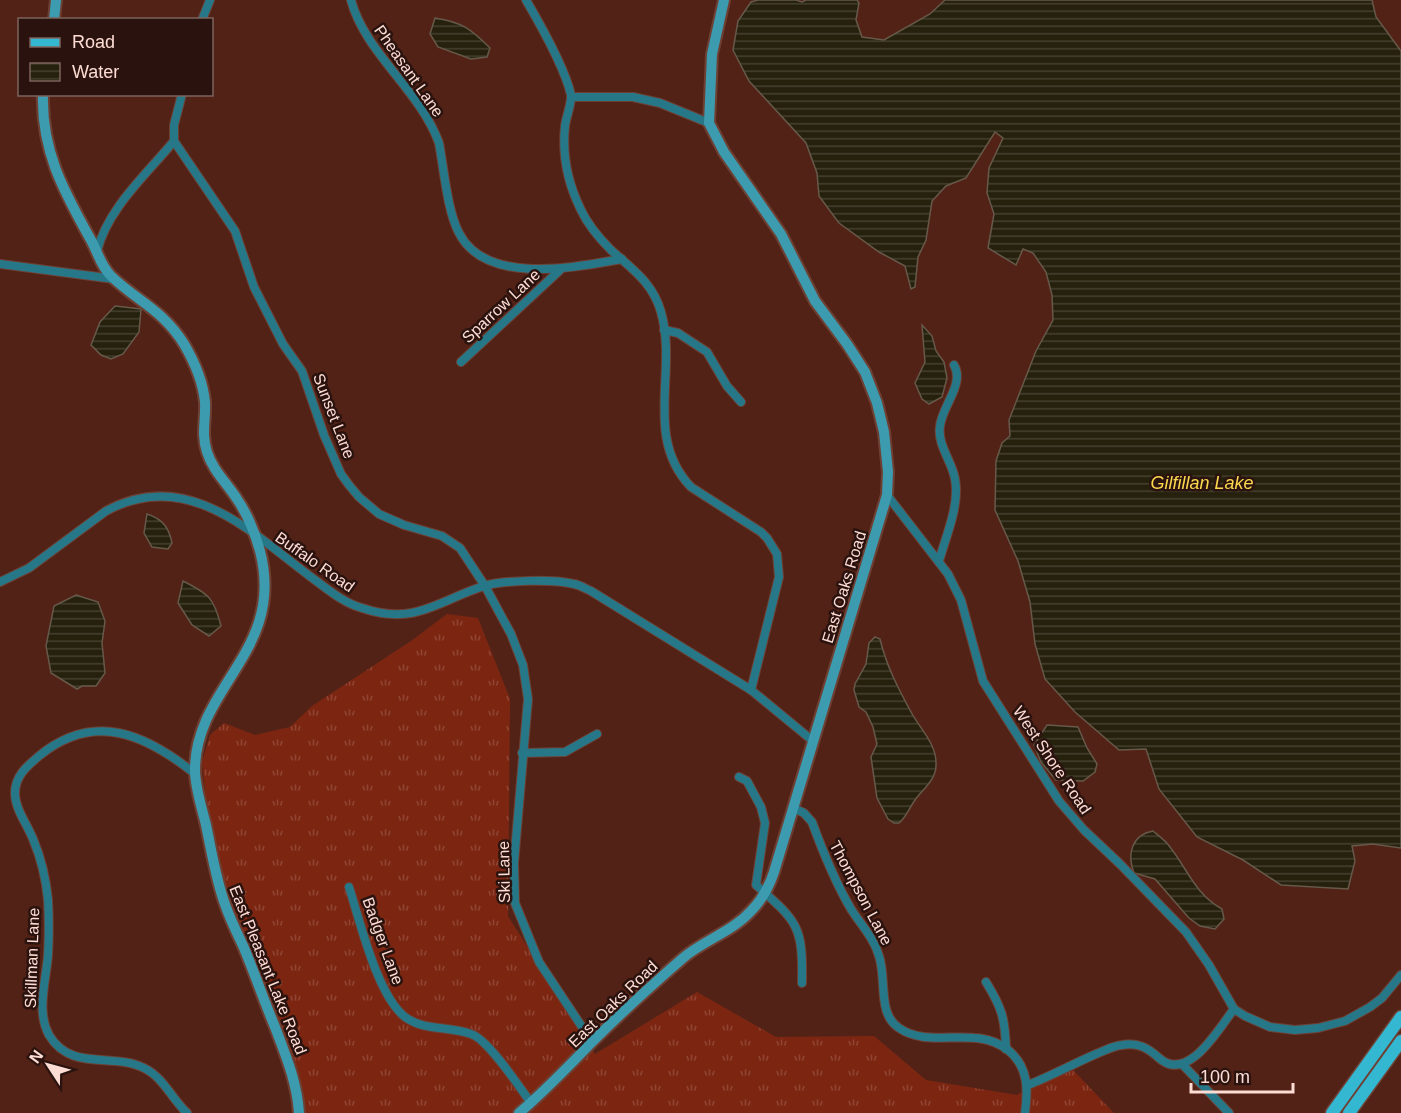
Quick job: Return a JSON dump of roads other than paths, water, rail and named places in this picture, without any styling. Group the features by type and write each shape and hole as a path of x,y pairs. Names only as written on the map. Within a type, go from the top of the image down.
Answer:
{"main road":[{"path":"1332,1113 1401,1017"},
{"path":"1349,1113 1401,1041"}],"street":[{"path":"54,18 56,0"},
{"path":"203,18 210,0"},
{"name":"Pheasant Lane","path":"351,0 362,28 435,131 455,222 463,240 477,254 495,262 536,270 560,270 622,259"},
{"path":"526,0 548,40 571,97 564,140 570,183 582,212 599,238 638,273 653,292 662,315 665,437 671,459 682,478 691,487 760,531 773,546 779,564 779,577 751,690"},
{"name":"East Oaks Road","path":"519,1113 684,957 741,921 759,903 765,893 774,872 887,495 888,472 884,432 877,403 865,372 815,301 781,234 724,152 709,123 712,54 724,0"},
{"name":"East Pleasant Lake Road","path":"43,96 44,126 56,173 103,267 114,279 153,308 170,325 192,359 205,405 203,426 207,452 218,475 243,509 255,536 264,568 262,614 252,642 207,720 198,747 194,773 219,885 231,921 288,1060 296,1090 298,1113"},
{"path":"97,251 104,228 113,214 174,141 174,125 181,96"},
{"path":"571,97 633,97 660,103 709,123"},
{"name":"Sunset Lane","path":"174,141 235,231 254,287 283,344 302,371 324,435 341,474 369,506 385,517 442,536 460,548 485,586"},
{"path":"0,264 114,279"},
{"name":"Sparrow Lane","path":"461,362 560,270"},
{"path":"664,330 678,333 707,352 727,387 741,402"},
{"path":"939,561 956,491 954,473 940,441 939,432 942,416 957,381 957,370 954,365"},
{"name":"West Shore Road","path":"887,495 952,580 961,600 983,681 1054,792 1084,831 1120,864 1186,932 1209,965 1234,1009"},
{"name":"Buffalo Road","path":"0,582 29,568 118,504 144,496 168,496 205,505 231,517 336,595 347,602 372,611 398,614 424,611 485,586 549,581 575,584 591,591 751,690 813,741"},
{"name":"Ski Lane","path":"485,586 512,634 527,682 528,716 522,753 514,862 515,903 539,962 592,1042"},
{"name":"Skillman Lane","path":"187,1113 151,1072 134,1064 74,1056 58,1046 48,1032 44,1024 42,1005 48,954 47,892 40,858 18,809 15,793 22,771 46,750 68,738 93,732 131,734 162,750 194,773"},
{"path":"522,753 565,752 597,734"},
{"path":"739,777 747,782 764,814 765,831 756,885 789,916 797,928 802,946 802,982"},
{"name":"Thompson Lane","path":"793,808 804,813 812,822 842,892 873,941 882,967 884,1009 897,1027 920,1036 987,1039 1006,1049"},
{"name":"Badger Lane","path":"349,887 382,987 404,1016 426,1027 474,1034 507,1070 531,1103"},
{"path":"1028,1085 1109,1048 1125,1044 1142,1046 1162,1061 1182,1065 1198,1055 1234,1009 1270,1027 1295,1030 1318,1028 1345,1021 1382,998 1401,975"},
{"path":"986,982 1003,1013 1006,1049 1018,1060 1028,1085 1025,1113"},
{"path":"1182,1065 1229,1113"}],"water":[{"name":"Gilfillan Lake","path":"758,0 802,2 806,0 857,0 859,3 856,20 862,37 884,40 930,14 945,0 1372,0 1376,17 1401,51 1401,848 1373,844 1352,846 1355,861 1348,889 1281,885 1243,860 1197,837 1159,789 1146,749 1119,750 1075,712 1045,679 1035,644 1030,602 1018,561 995,510 996,461 1002,443 1010,436 1009,420 1036,351 1053,320 1052,295 1046,272 1033,253 1023,249 1016,265 988,248 994,214 987,193 989,168 1003,138 995,132 966,178 946,186 932,201 926,240 918,257 915,287 911,289 905,266 879,252 839,223 819,196 817,173 806,143 749,81 733,50 738,21 751,2"},
{"path":"435,18 459,24 471,31 490,48 487,57 471,59 438,47 430,34"},
{"path":"115,306 141,309 139,332 123,354 111,359 101,355 91,345 100,322"},
{"path":"922,325 932,336 936,351 944,362 947,378 942,397 929,404 922,399 915,383 925,362"},
{"path":"147,514 161,521 167,529 172,543 168,549 152,547 144,533"},
{"path":"183,581 205,594 216,609 221,626 209,636 192,625 178,603"},
{"path":"76,595 98,602 105,621 102,643 105,673 96,686 82,686 77,689 51,673 46,646 54,606"},
{"path":"875,637 880,639 897,685 931,743 936,757 931,780 899,823 888,819 877,798 871,757 877,744 873,727 866,712 859,707 854,690 866,664 869,643"},
{"path":"1047,725 1078,727 1097,764 1095,772 1083,781 1056,780 1041,762 1034,745"},
{"path":"1153,831 1168,845 1198,889 1222,909 1224,919 1215,929 1200,926 1189,918 1155,879 1134,873 1131,853 1135,841"}]}
